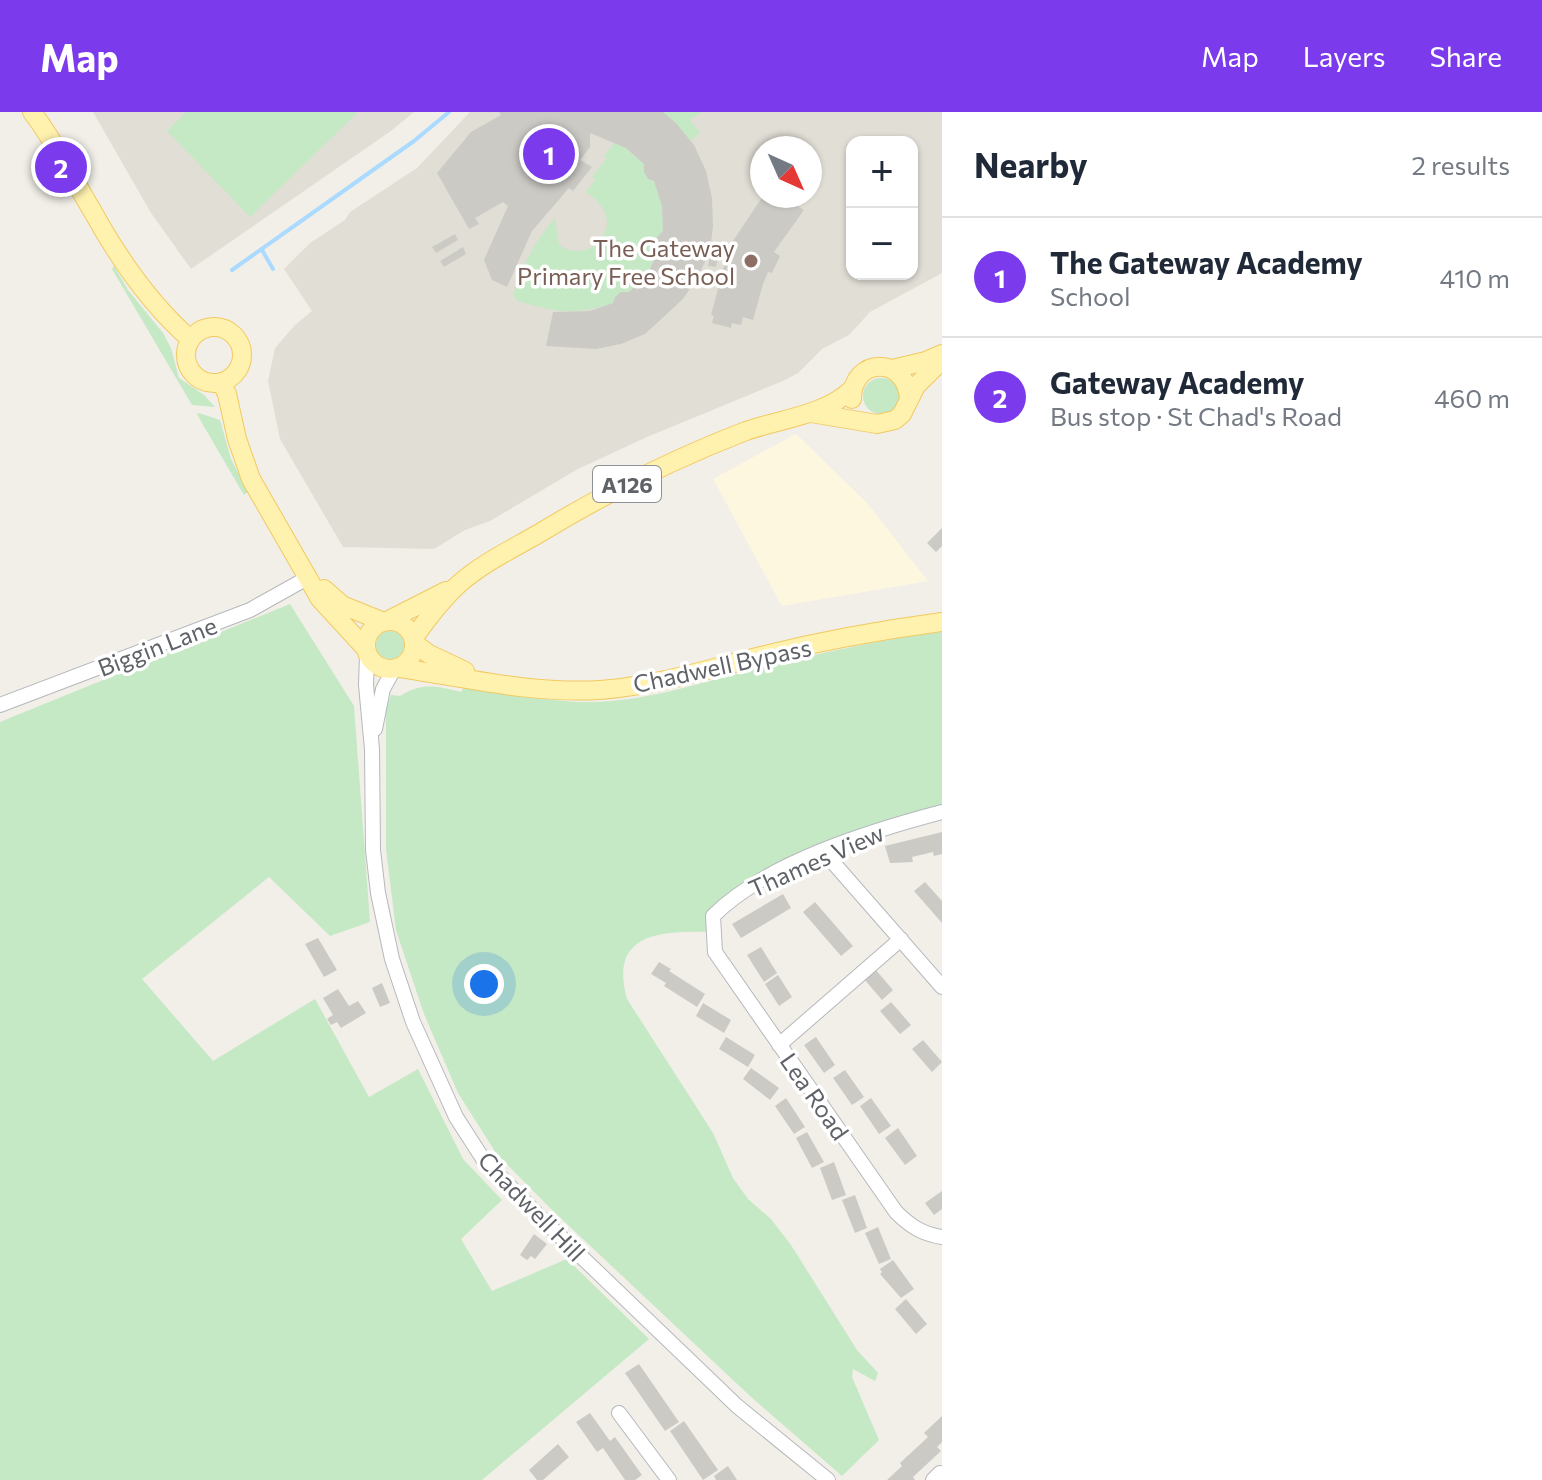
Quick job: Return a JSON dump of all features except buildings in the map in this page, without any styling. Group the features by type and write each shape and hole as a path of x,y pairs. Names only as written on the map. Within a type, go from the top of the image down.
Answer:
{"main road":[{"path":"32,112 124,264 156,305 190,339"},
{"path":"217,326 232,332 242,347 241,365 230,379 203,381 189,368 186,350 190,339 202,329 217,326"},
{"name":"A126","path":"386,622 459,584 593,501 662,467 745,432 837,401 869,369 892,369 942,357"},
{"name":"A126","path":"808,412 877,424 895,420 902,414 916,386 942,357"},
{"path":"892,369 905,381 909,399"},
{"path":"221,382 251,479 320,599 376,666 397,668 410,659 414,641 403,625 386,622 342,605 309,577"},
{"path":"852,389 852,400 858,414 877,424"},
{"name":"A126","path":"414,641 432,613 459,584"},
{"path":"366,652 370,631 386,622"},
{"name":"Chadwell Bypass","path":"397,668 554,691 640,686 780,652 942,622"},
{"name":"Chadwell Bypass","path":"414,641 453,667 501,684"}],"street":[{"name":"Biggin Lane","path":"0,705 250,610 309,577"},
{"name":"Chadwell Hill","path":"366,652 372,749 373,850 386,934 413,1022 456,1117 483,1159 539,1216 737,1406 828,1480"},
{"name":"Chadwell Hill","path":"372,749 383,689 397,668"},
{"name":"Thames View","path":"713,932 713,916 730,899 780,871 865,833 942,812"},
{"path":"823,851 942,987"},
{"name":"Lea Road","path":"713,932 715,952 896,1212 909,1225 925,1234 942,1237"},
{"path":"779,1045 901,939"},
{"path":"619,1413 669,1480"}],"shaded area":[{"path":"93,112 414,112 191,269 151,213"},
{"path":"470,112 942,112 942,273 870,312 849,335 822,349 798,373 578,469 490,521 465,530 434,549 343,547 280,439 268,381 275,348 312,311 284,269 310,243 345,220 350,212 417,168"},
{"path":"796,434 867,503 928,581 782,606 713,479"}],"green space":[{"path":"186,112 358,112 250,217 167,131"},
{"path":"663,112 702,112 690,120 700,133 691,141"},
{"path":"615,142 644,164 644,172 648,179 654,181 662,206 663,231 657,237 656,246 659,251 647,274 629,292 617,296 613,303 587,310 554,310 517,301 513,295 525,264 555,218 559,245 571,251 583,251 602,238 606,216 600,204 586,192 595,180 592,177 606,159 604,156"},
{"path":"114,266 128,290 163,333 171,348 179,378 204,395 215,407 192,405 112,269"},
{"path":"881,378 894,383 899,396 894,409 881,414 868,409 863,396 868,383"},
{"path":"197,414 220,420 231,459 248,492 244,495"},
{"path":"290,604 354,706 370,922 330,936 269,877 142,979 213,1061 315,999 369,1097 418,1069 463,1159 502,1200 461,1239 492,1291 567,1259 649,1339 482,1480 0,1480 0,722"},
{"path":"390,631 400,635 404,645 400,655 390,659 380,655 376,645 380,635"},
{"path":"942,632 942,807 729,899 713,932 659,935 633,948 625,960 623,977 627,999 713,1133 733,1178 748,1199 771,1219 791,1245 857,1350 878,1373 875,1381 853,1369 852,1377 879,1440 842,1476 750,1396 550,1208 496,1153 458,1093 424,1014 396,930 386,849 386,710 391,695 400,696 430,686 461,692 466,684 561,701 630,699 839,650"}],"waterway":[{"path":"232,270 414,141 449,112"},
{"path":"262,250 273,269"}],"place":[{"name":"The Gateway Academy","path":"549,154"},
{"name":"Gateway Academy","path":"61,167"},
{"name":"The Gateway Primary Free School","path":"751,261"}]}
